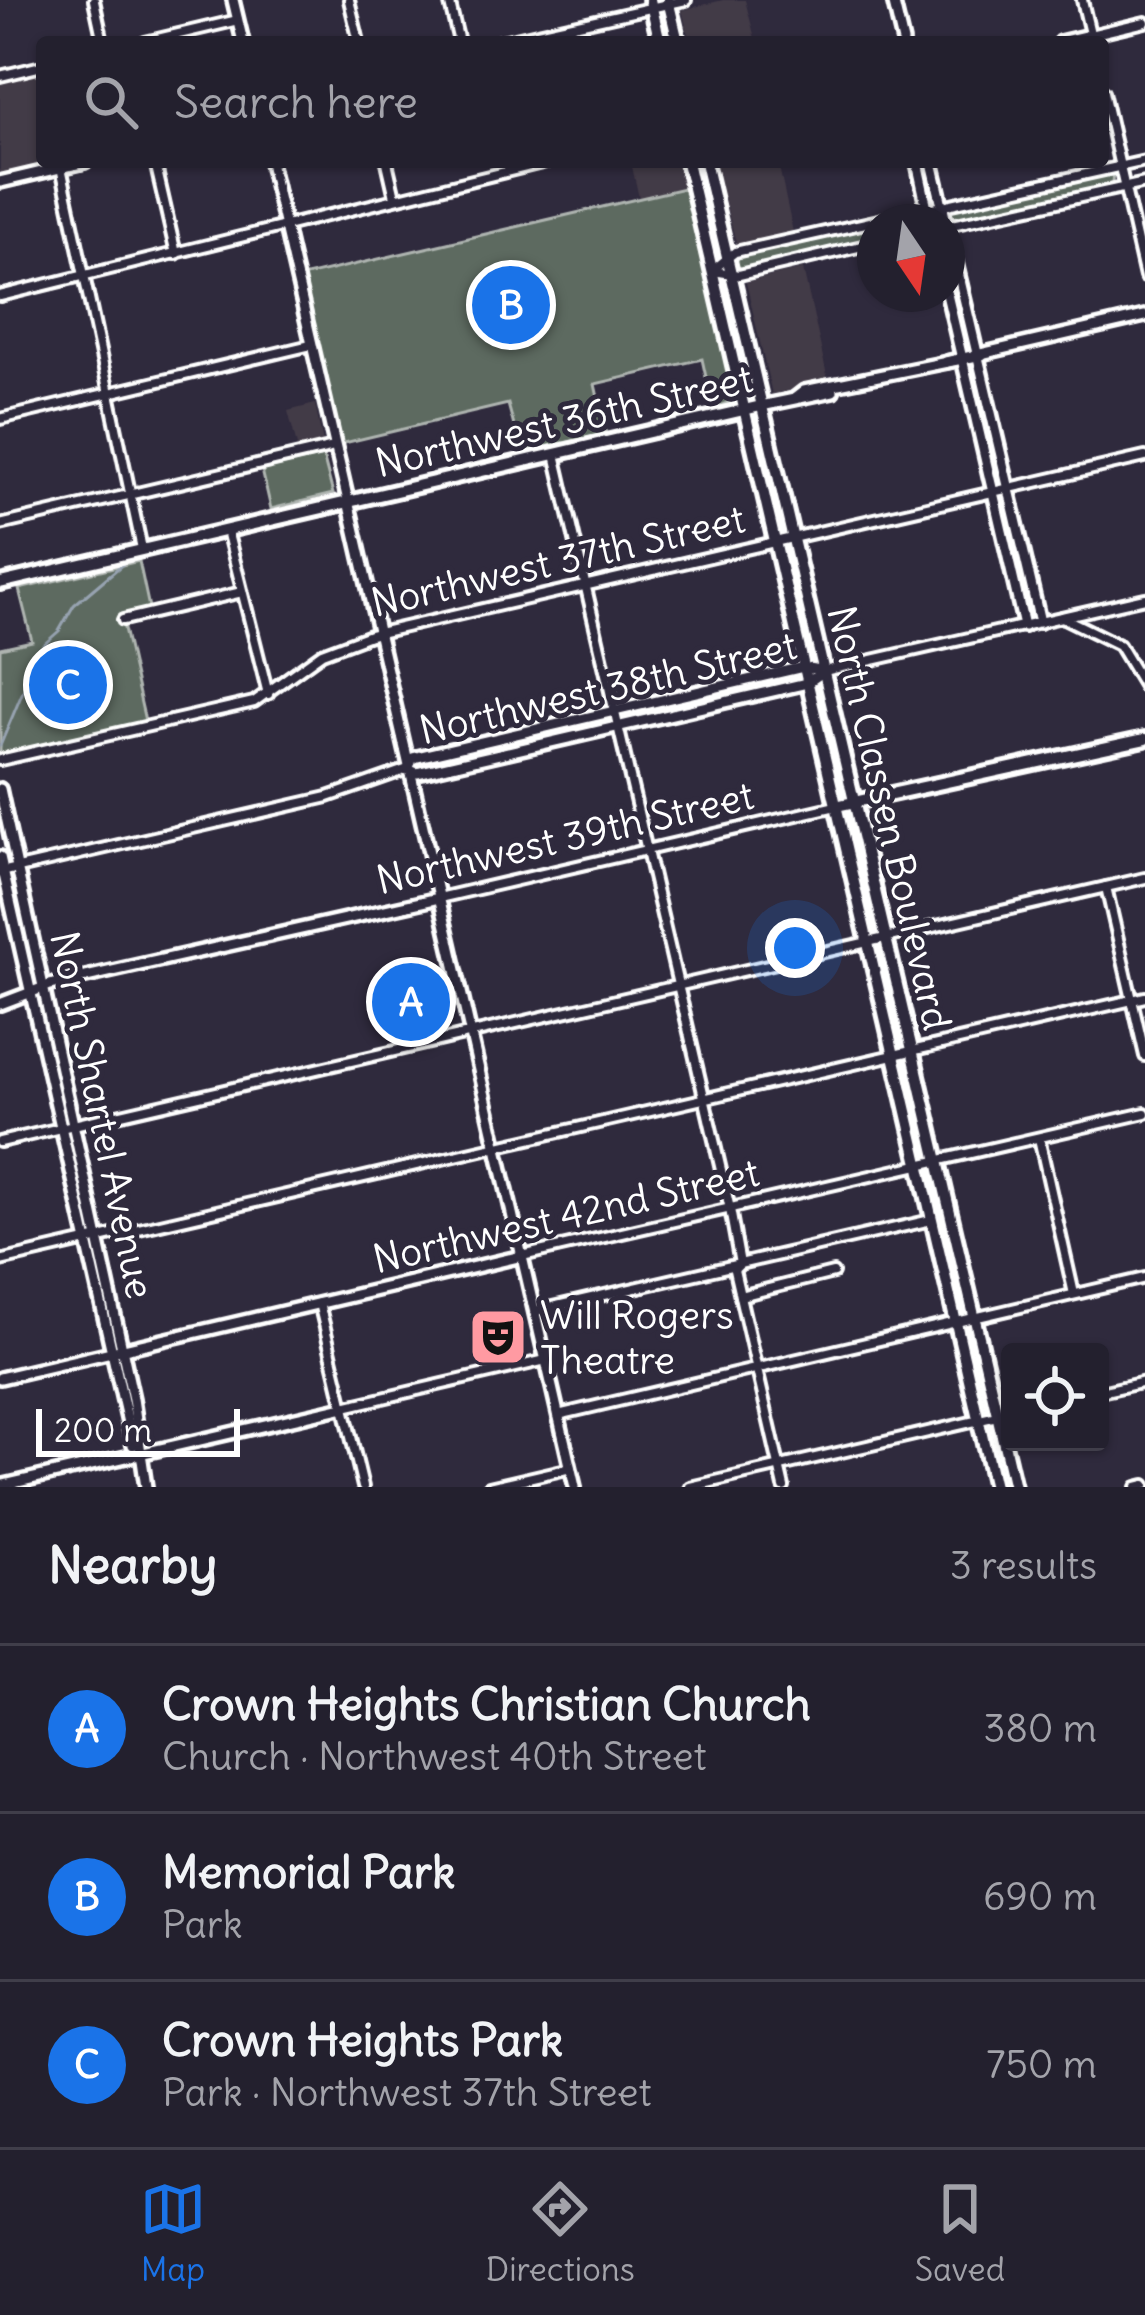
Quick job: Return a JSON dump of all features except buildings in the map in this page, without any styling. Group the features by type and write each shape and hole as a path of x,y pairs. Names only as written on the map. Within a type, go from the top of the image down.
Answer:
{"main road":[{"path":"669,2 677,36"},
{"path":"651,4 659,36"},
{"name":"North Classen Boulevard","path":"688,168 994,1487"},
{"name":"North Classen Boulevard","path":"706,168 975,1318 1001,1405"},
{"name":"Northwest 36th Street","path":"227,529 761,406"},
{"path":"0,583 227,529"},
{"name":"Northwest 39th Street","path":"836,806 856,806 1145,739"},
{"name":"North Classen Boulevard","path":"1009,1451 1014,1487"}],"street":[{"path":"94,0 102,36"},
{"path":"233,0 242,36"},
{"path":"349,0 358,36"},
{"path":"449,0 458,36"},
{"path":"521,36 686,0"},
{"path":"893,0 902,36"},
{"path":"1082,0 1090,36"},
{"path":"171,36 238,20"},
{"path":"1101,36 1145,22"},
{"path":"0,76 36,67"},
{"path":"1109,118 1145,277"},
{"path":"1109,167 1145,161"},
{"path":"0,182 58,168"},
{"path":"62,168 142,549"},
{"path":"156,168 176,254"},
{"path":"271,168 575,1487"},
{"path":"387,168 394,197"},
{"path":"488,168 490,175"},
{"path":"0,296 520,168"},
{"path":"917,168 926,204"},
{"path":"933,168 942,204"},
{"path":"946,204 1107,168"},
{"path":"965,221 1145,183"},
{"path":"712,271 727,258 857,226"},
{"path":"712,271 730,273 857,247"},
{"path":"965,295 1040,622"},
{"path":"951,312 1024,626"},
{"name":"Northwest 36th Street","path":"761,406 804,392 1145,316"},
{"path":"0,419 311,345"},
{"path":"0,525 334,447"},
{"path":"555,452 740,1264"},
{"name":"Northwest 37th Street","path":"0,760 254,702 322,653 377,634 1145,457"},
{"path":"227,529 268,694"},
{"path":"123,620 242,592"},
{"name":"Northwest 38th Street","path":"2,872 345,792 409,770 417,773 618,727 806,683 824,671 1145,598"},
{"path":"1061,616 1119,645 1145,688"},
{"name":"Northwest 38th Street","path":"409,770 413,758 803,667 824,671"},
{"name":"North Shartel Avenue","path":"0,790 122,1349 146,1487"},
{"name":"Northwest 39th Street","path":"0,1004 44,988 836,806"},
{"name":"North Shartel Avenue","path":"0,857 109,1352 139,1454"},
{"path":"0,1142 1145,878"},
{"path":"1106,887 1145,1056"},
{"path":"0,1261 1145,997"},
{"name":"Northwest 42nd Street","path":"0,1378 1145,1113"},
{"path":"1039,1138 1074,1295"},
{"path":"535,1311 931,1220"},
{"path":"740,1264 734,1270 784,1487"},
{"path":"740,1296 832,1273"},
{"path":"558,1415 1145,1278"},
{"path":"320,1303 363,1487"},
{"path":"0,1486 546,1360"},
{"path":"1109,1390 1145,1382"},
{"path":"690,1487 1001,1416"},
{"path":"489,1487 571,1468"}],"shaded area":[{"path":"745,0 754,36 688,36 682,10"},
{"path":"36,75 36,167 0,177 0,83"},
{"path":"632,168 681,168 686,188 639,198"},
{"path":"716,168 779,168 793,232 737,246"},
{"path":"803,269 829,384 772,394 746,282"},
{"path":"315,404 323,443 298,450 288,411"}],"green space":[{"path":"1113,171 1112,184 965,218 965,205"},
{"path":"688,187 736,399 713,409 702,359 595,384 606,434 521,452 508,404 340,444 301,277"},
{"path":"857,228 857,243 742,270 735,264 739,256"},
{"path":"323,456 333,494 271,509 262,470"},
{"path":"1000,497 1007,497 1032,618 1026,618"},
{"path":"786,545 792,552 815,665 807,657 783,555"},
{"path":"139,561 149,608 121,615 145,721 0,754 0,648 32,641 19,589"},
{"path":"794,674 798,682 629,721 624,718 628,712"},
{"path":"604,718 606,727 418,770 413,765"},
{"path":"932,1168 968,1311 965,1316 959,1309 928,1176"}],"waterway":[{"path":"0,746 42,646 59,631 74,605 124,563"}],"place":[{"name":"Memorial Park","path":"511,305"},
{"name":"Crown Heights Park","path":"68,685"},
{"name":"Crown Heights Christian Church","path":"411,1002"},
{"name":"Will Rogers Theatre","path":"498,1337"}]}
